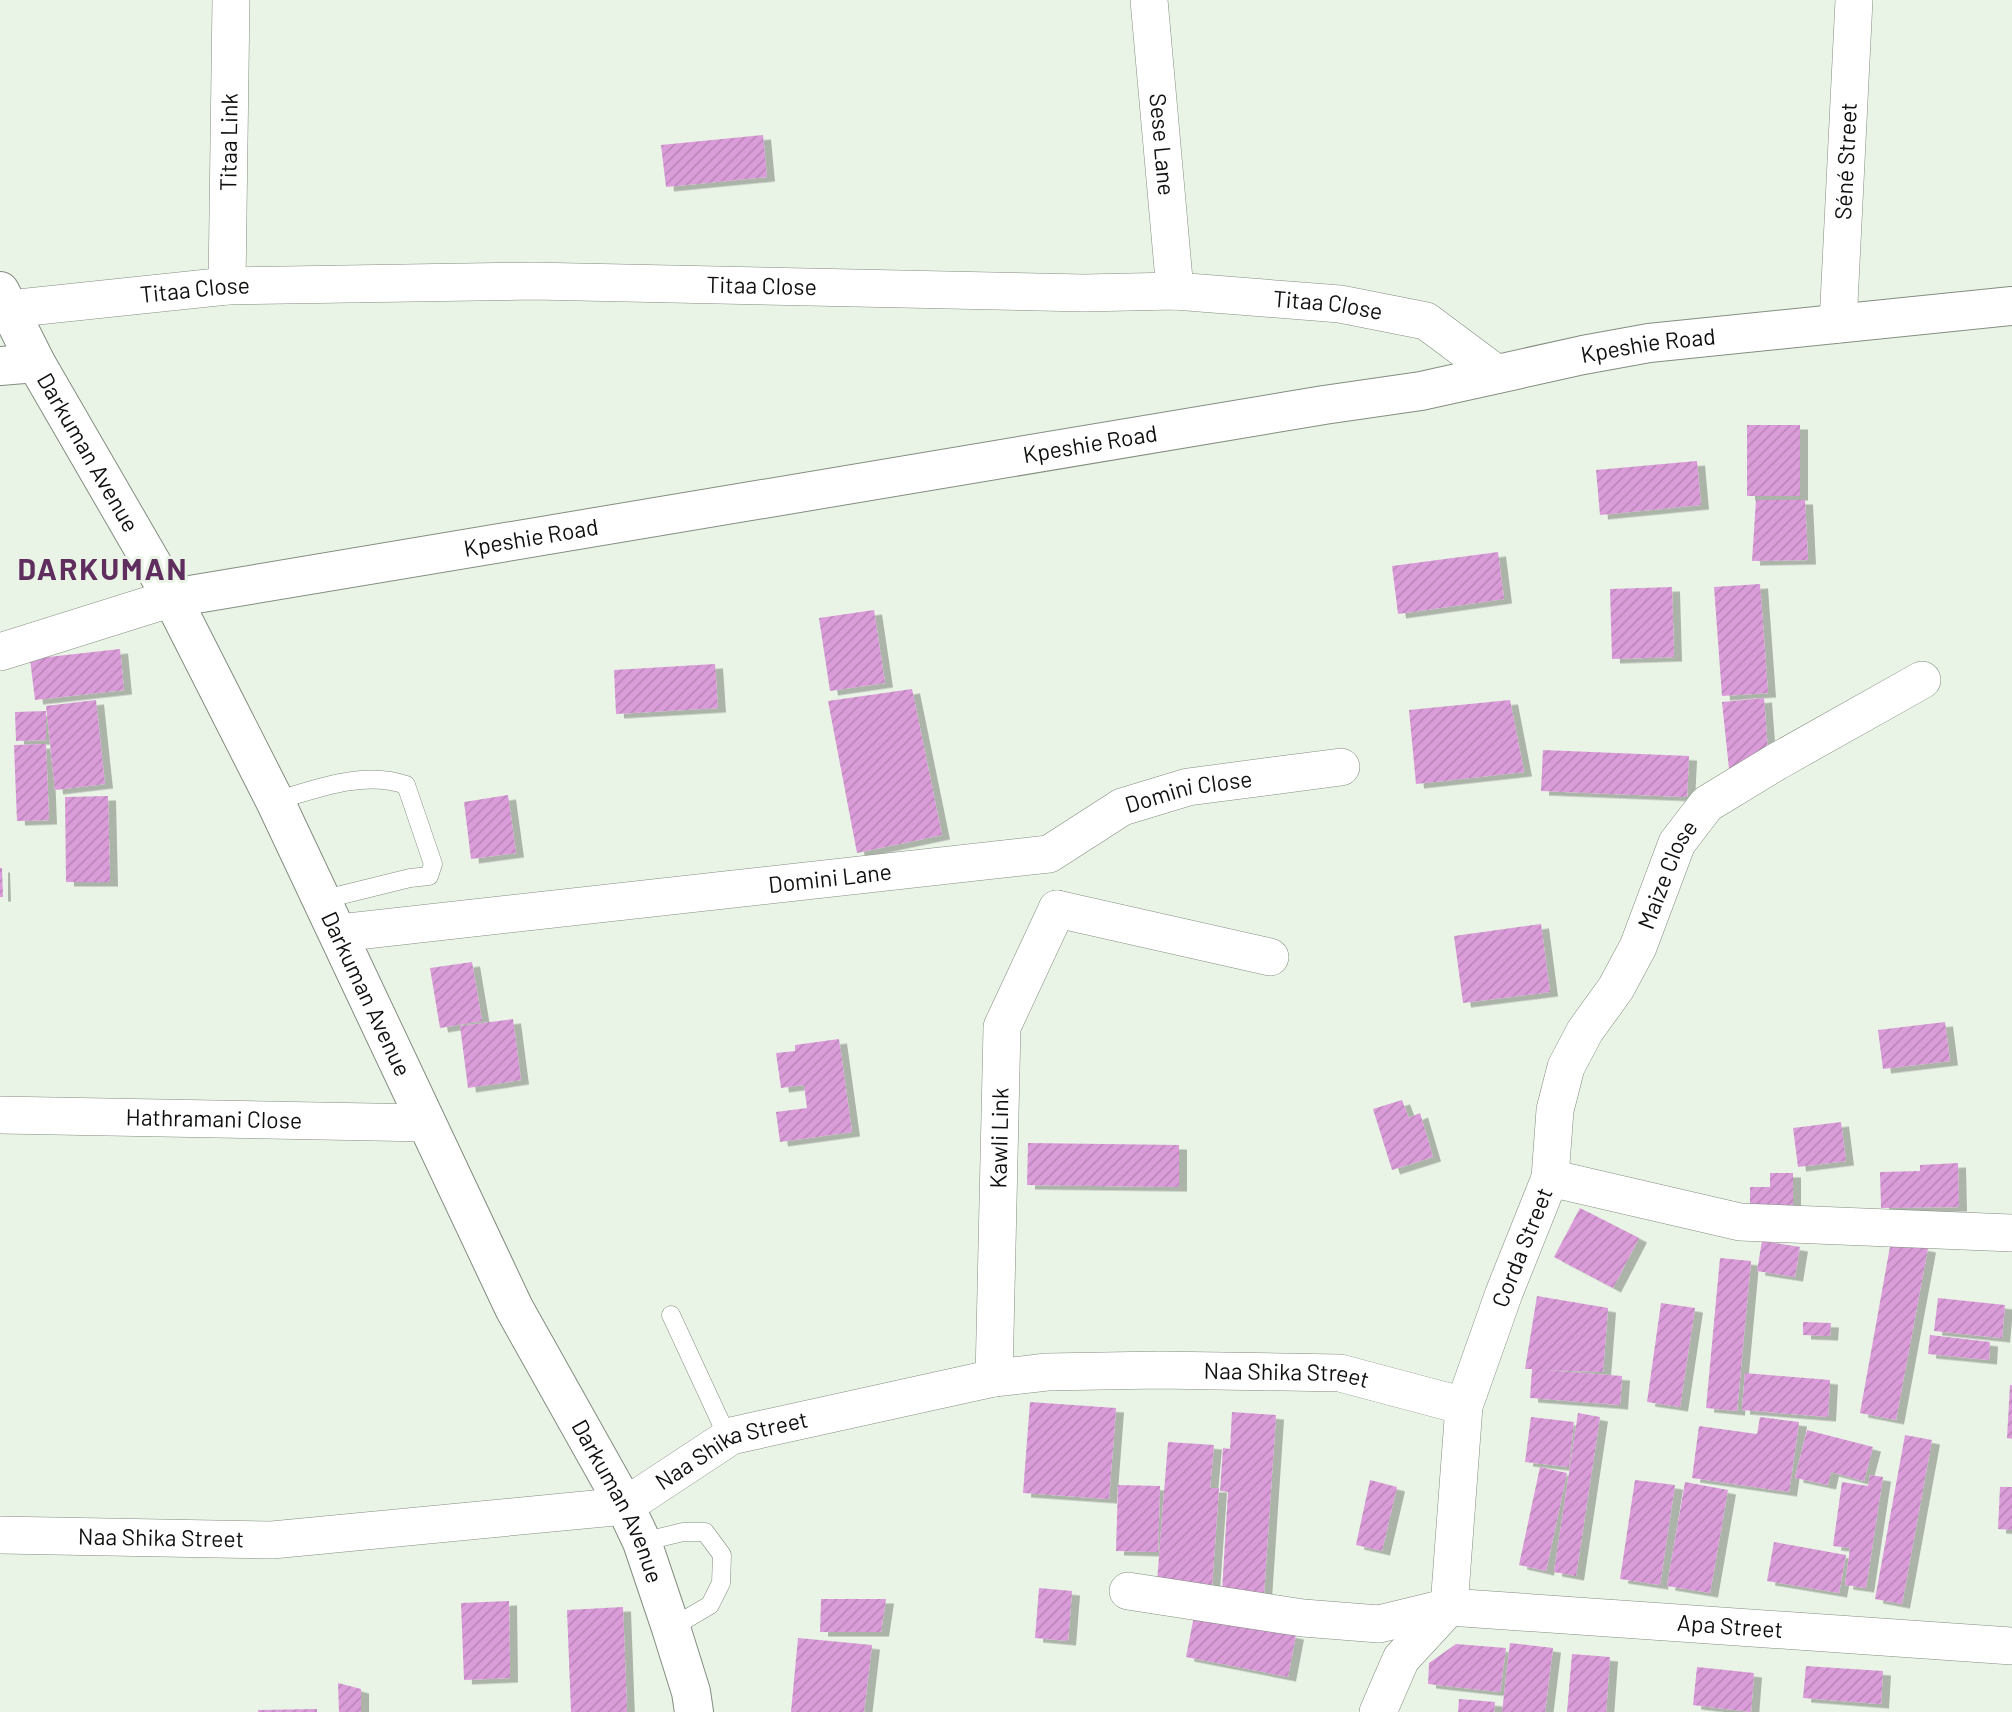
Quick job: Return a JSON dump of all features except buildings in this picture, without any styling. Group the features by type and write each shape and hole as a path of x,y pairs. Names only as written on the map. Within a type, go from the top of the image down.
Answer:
{"street":[{"name":"Titaa Link","path":"227,286 231,0"},
{"name":"Sese Lane","path":"1149,0 1175,291"},
{"name":"Séné Street","path":"1838,324 1854,0"},
{"name":"Titaa Close","path":"5,300 227,286 533,281 1084,293 1175,291 1340,304 1426,321 1497,374"},
{"name":"Darkuman Avenue","path":"5,300 18,364 172,598 339,933 514,1308 625,1506 642,1542 671,1628 691,1692 694,1712"},
{"name":"Kpeshie Road","path":"172,598 1421,391 1648,343 2012,306"},
{"path":"0,652 172,598"},
{"name":"Maize Close","path":"1550,1178 1555,1110 1566,1067 1585,1031 1616,988 1638,947 1677,844 1707,803 1922,680"},
{"name":"Domini Close","path":"1049,854 1122,807 1188,787 1341,767"},
{"path":"1049,854 1058,909 1270,957"},
{"name":"Domini Lane","path":"339,933 1049,854"},
{"name":"Kawli Link","path":"994,1378 1002,1027 1058,909"},
{"name":"Hathramani Close","path":"0,1115 427,1123"},
{"name":"Corda Street","path":"1450,1607 1464,1406 1504,1293 1550,1178 1740,1222 2012,1233"},
{"name":"Naa Shika Street","path":"0,1535 272,1540 625,1506 731,1436 994,1378 1047,1372 1159,1370 1340,1373 1464,1406"},
{"name":"Apa Street","path":"1128,1591 1303,1618 1379,1624 1450,1607 2012,1646"},
{"path":"1378,1712 1401,1659 1450,1607"}],"lane":[{"path":"275,801 329,785 355,781 391,780 406,785 433,864 429,876 410,878 321,900"},
{"path":"671,1315 727,1438"},
{"path":"642,1542 683,1532 705,1532 722,1555 721,1583 710,1605 671,1628"}],"district":[{"name":"DARKUMAN","path":"103,570"}]}
